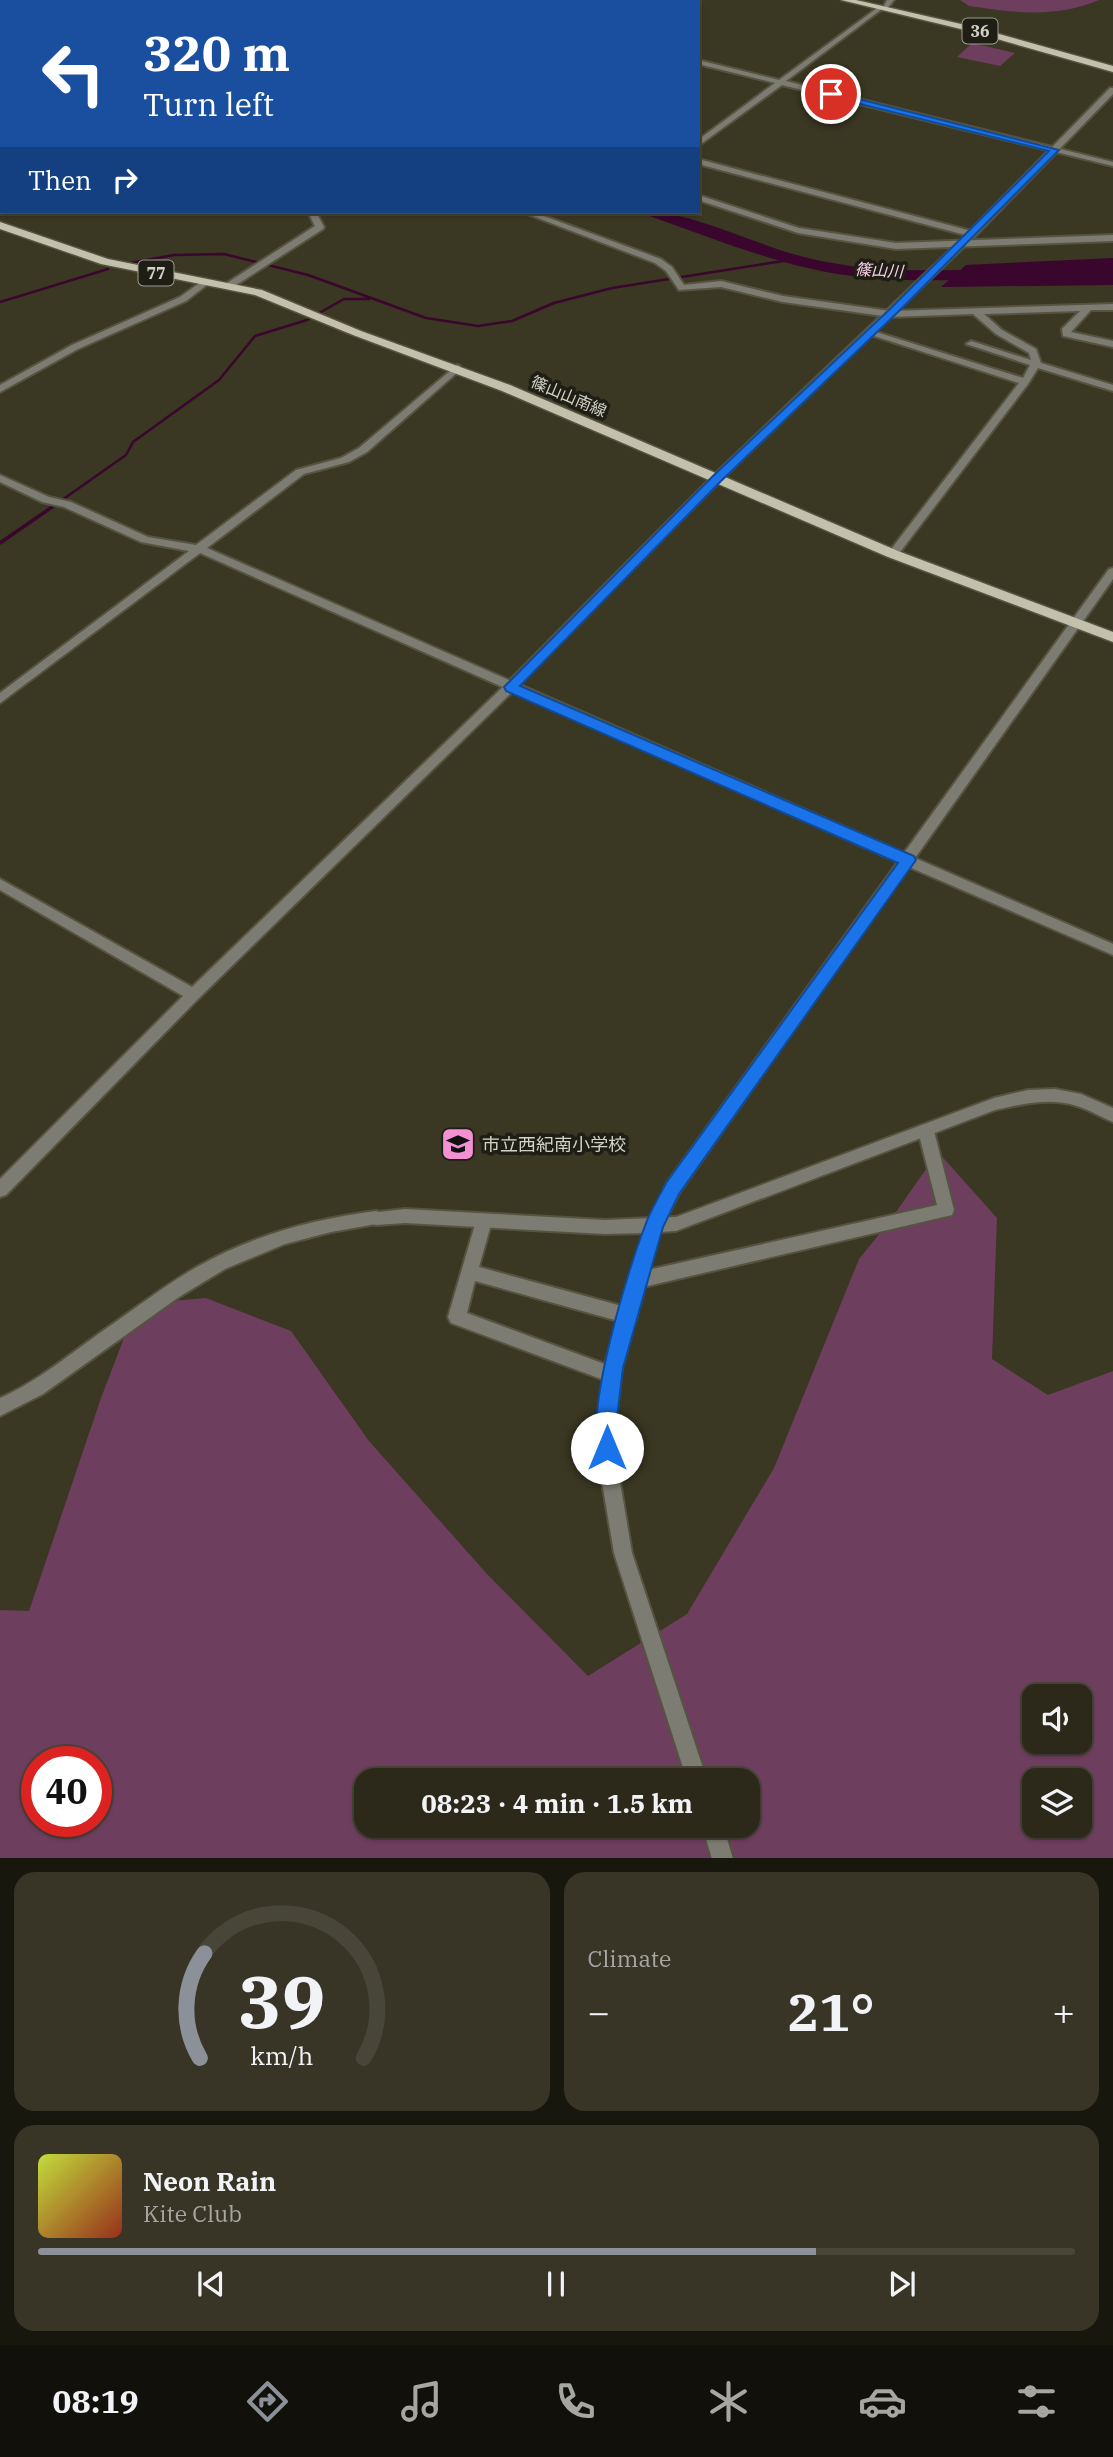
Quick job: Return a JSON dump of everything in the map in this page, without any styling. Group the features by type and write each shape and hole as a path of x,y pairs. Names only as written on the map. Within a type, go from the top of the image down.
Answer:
{"main road":[{"name":"36","path":"845,0 998,36 1113,69"},
{"name":"篠山山南線","path":"0,225 105,262 258,292 457,368 893,554 1113,637"}],"street":[{"path":"700,143 891,0"},
{"path":"700,62 1113,164"},
{"path":"0,1189 193,995 510,687 717,478 960,246 1113,90"},
{"path":"700,162 971,234"},
{"path":"700,198 758,219 841,238 896,246 960,246 1113,238"},
{"path":"230,285 320,227 313,214"},
{"path":"532,214 658,261 669,269 682,288 721,284 795,301 892,312 977,313 1113,307"},
{"path":"0,389 75,347 183,299 205,282"},
{"path":"1088,308 1067,329 1066,334 1113,344"},
{"path":"893,554 1025,382 1037,362 1034,351 999,332 977,313"},
{"path":"870,333 1025,382"},
{"path":"971,344 1034,366 1113,388"},
{"path":"0,699 300,472 355,456 457,368"},
{"path":"0,478 46,500 67,504 145,540 200,549 1113,950"},
{"path":"693,1768 622,1553 609,1470 606,1426 612,1375 654,1226 673,1188 1113,571"},
{"path":"0,884 193,995"},
{"path":"0,1407 59,1372 201,1273 244,1252 309,1229 339,1222 405,1216 606,1227 676,1224 994,1104 1035,1094 1065,1094 1113,1115"},
{"path":"639,1280 946,1210 926,1131"},
{"path":"484,1221 457,1317 612,1375"},
{"path":"470,1272 629,1316"},
{"path":"716,1838 723,1858"}],"shaded area":[{"path":"960,0 1099,0 1067,10 1035,12 969,6"},
{"path":"972,43 1015,53 1000,66 957,57"},
{"path":"1113,258 1113,285 941,287 966,265"},
{"path":"938,1152 997,1218 992,1359 1048,1395 1113,1371 1113,1858 0,1858 0,1610 29,1611 101,1398 137,1304 206,1298 291,1331 369,1441 487,1574 588,1676 687,1614 774,1468 859,1259 889,1222"}],"waterway":[{"name":"篠山川","path":"659,214 761,250 826,267 888,274 992,274"},
{"path":"130,263 174,255 224,254 308,275 426,318 478,326 512,321 554,303 612,288 796,259"},
{"path":"0,302 108,269"},
{"path":"52,507 126,455 133,442 219,380 255,336 307,320 344,299 369,299"},
{"path":"0,543 55,505"}],"place":[{"name":"市立西紀南小学校","path":"458,1144"}],"route":[{"path":"607,1448 606,1426 613,1368 654,1226 673,1188 908,860 510,687 717,478 894,310 1055,150 831,94"}]}
